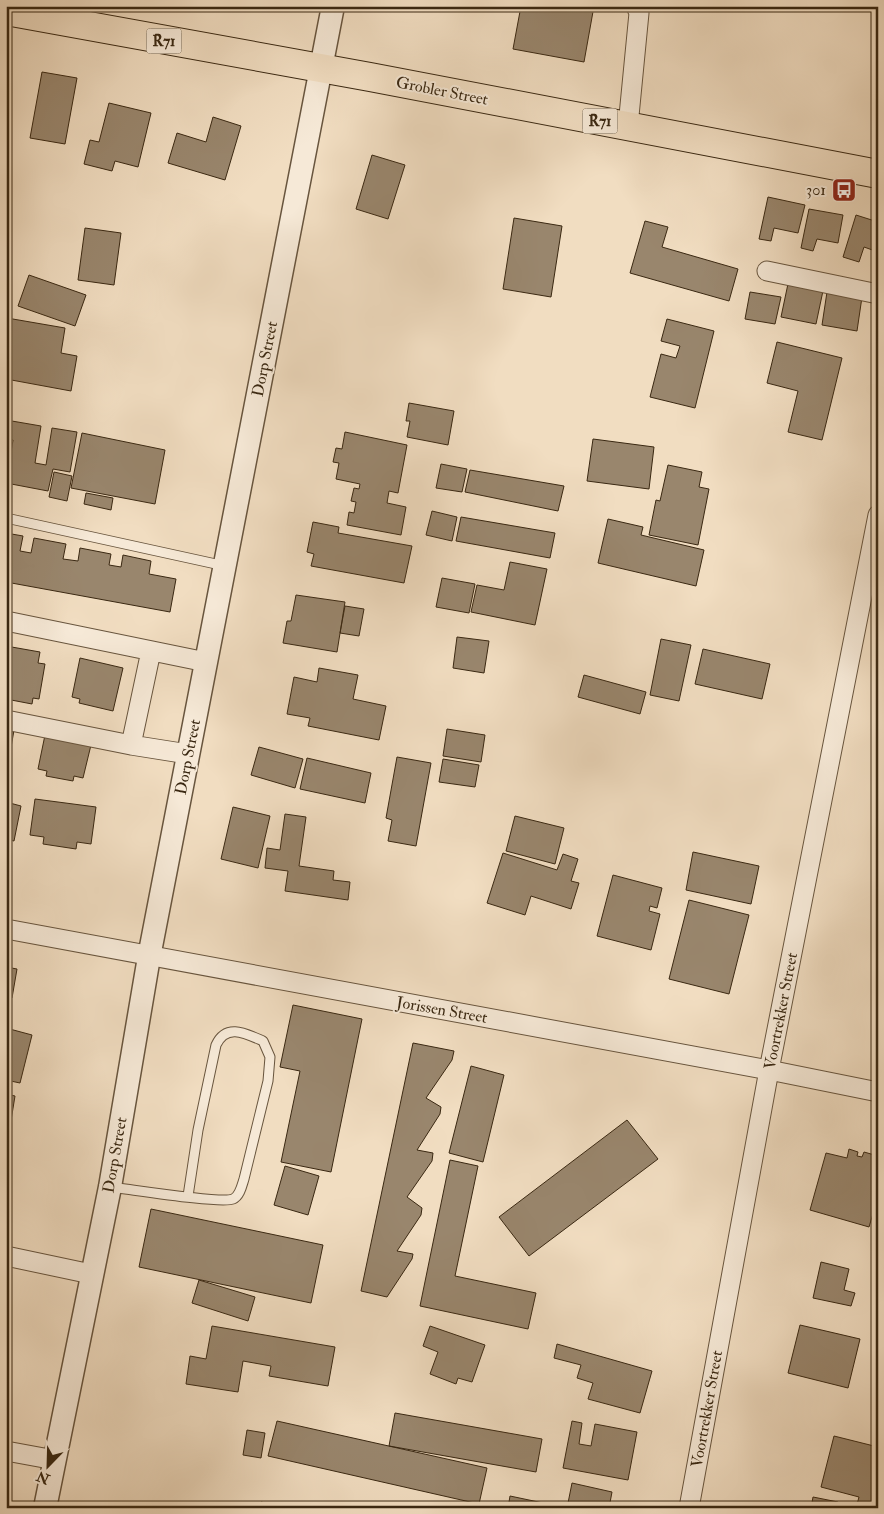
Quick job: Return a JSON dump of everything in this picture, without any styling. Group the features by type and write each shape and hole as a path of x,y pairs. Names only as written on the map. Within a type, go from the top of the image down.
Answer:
{"main road":[{"name":"Grobler Street","path":"6,11 878,174"}],"street":[{"name":"Dorp Street","path":"45,1508 110,1187 148,957 333,6"},
{"path":"628,126 639,13 636,6"},
{"path":"767,271 878,294"},
{"name":"Voortrekker Street","path":"689,1508 769,1070 878,516"},
{"path":"6,621 206,662"},
{"path":"130,745 151,650"},
{"path":"6,720 130,745 188,754"},
{"name":"Jorissen Street","path":"6,929 148,957 769,1070 878,1092"},
{"path":"6,1256 91,1274"},
{"path":"6,1451 54,1460"}],"lane":[{"path":"6,518 225,566"},
{"path":"110,1187 221,1200 234,1199 239,1194 268,1081 270,1057 263,1041 234,1032 226,1032 220,1036 216,1045 198,1130 188,1196"}],"building":[{"path":"521,6 594,6 584,62 513,49"},
{"path":"42,72 77,78 65,144 30,138"},
{"path":"109,103 151,113 138,167 115,161 112,171 84,164 90,140 99,142"},
{"path":"213,117 241,126 225,180 168,163 177,133 206,142"},
{"path":"372,155 405,165 388,219 356,209"},
{"path":"768,197 805,205 798,233 774,228 771,241 759,239"},
{"path":"809,209 843,215 838,243 817,239 813,251 801,248"},
{"path":"856,215 878,222 878,252 864,247 859,262 843,257"},
{"path":"514,218 562,226 551,297 503,289"},
{"path":"645,221 668,227 662,247 738,269 729,301 630,273"},
{"path":"85,228 121,233 114,285 78,280"},
{"path":"29,275 86,295 75,326 18,306"},
{"path":"789,279 824,286 816,324 781,317"},
{"path":"750,292 781,297 775,324 745,319"},
{"path":"827,292 862,297 857,331 822,325"},
{"path":"7,318 65,328 61,353 77,356 71,391 6,379"},
{"path":"667,319 714,331 695,408 650,397 661,354 676,358 680,346 661,341"},
{"path":"777,342 842,358 822,440 788,432 798,391 767,383"},
{"path":"409,403 454,411 448,445 407,437 410,421 406,421"},
{"path":"6,420 41,426 35,463 46,465 52,428 77,432 70,472 53,469 48,491 6,483 13,440 6,439"},
{"path":"345,432 407,445 398,493 389,491 387,503 406,507 401,535 347,525 349,512 354,513 356,502 351,501 354,488 359,489 360,484 336,479 339,463 333,462 336,448 342,449"},
{"path":"82,433 165,450 155,504 71,488"},
{"path":"593,439 654,447 649,489 587,481"},
{"path":"441,464 467,469 462,492 436,488"},
{"path":"668,465 702,472 699,487 709,489 698,545 649,535 656,500 660,501"},
{"path":"470,470 564,486 558,511 465,492"},
{"path":"54,472 72,476 67,501 49,497"},
{"path":"86,493 113,498 111,510 84,504"},
{"path":"432,511 457,517 452,541 426,535"},
{"path":"461,517 555,533 550,558 456,541"},
{"path":"608,519 643,527 641,535 704,550 696,586 598,563"},
{"path":"313,522 339,527 338,533 412,546 404,583 311,566 314,554 307,552"},
{"path":"6,533 23,536 20,551 31,553 34,538 66,544 63,559 78,561 80,548 111,554 109,565 121,567 123,555 151,561 149,574 176,579 170,612 6,582"},
{"path":"510,562 547,569 535,625 471,612 477,585 504,590"},
{"path":"442,578 475,584 469,613 436,607"},
{"path":"296,595 345,602 337,652 283,643 287,621 291,621"},
{"path":"345,606 364,609 359,636 340,633"},
{"path":"457,637 489,641 484,673 453,668"},
{"path":"661,639 691,645 679,701 650,695"},
{"path":"6,646 40,652 38,663 45,664 39,699 33,698 32,704 6,699"},
{"path":"703,649 770,664 762,699 695,684"},
{"path":"80,658 123,668 113,711 79,703 80,699 72,697"},
{"path":"319,668 358,675 353,699 386,706 379,740 308,726 310,718 287,714 294,677 317,682"},
{"path":"584,675 646,692 640,714 578,697"},
{"path":"6,728 14,730 7,771 6,771"},
{"path":"447,729 485,735 481,762 443,756"},
{"path":"45,735 91,745 83,778 74,776 73,781 46,776 47,771 38,769"},
{"path":"259,747 303,759 295,788 251,775"},
{"path":"397,757 431,763 416,846 388,841 392,820 386,818"},
{"path":"307,758 371,773 365,803 300,789"},
{"path":"443,759 479,765 475,787 439,782"},
{"path":"35,799 96,807 91,844 77,842 76,849 43,844 44,837 30,835"},
{"path":"6,802 21,806 14,841 6,839"},
{"path":"233,807 270,816 258,868 221,859"},
{"path":"285,814 306,817 299,866 334,871 333,880 350,882 348,900 285,891 288,871 265,868 267,848 280,850"},
{"path":"515,816 564,828 555,864 506,851"},
{"path":"693,852 759,866 751,904 686,890"},
{"path":"503,853 557,870 563,854 578,859 571,881 579,883 571,909 531,896 525,915 487,903"},
{"path":"613,875 662,888 657,908 650,906 649,911 660,914 651,950 597,936"},
{"path":"689,900 749,915 729,994 669,979"},
{"path":"6,967 17,969 12,998 6,997"},
{"path":"293,1005 362,1019 331,1172 281,1162 300,1071 280,1067"},
{"path":"6,1028 32,1035 20,1083 6,1080"},
{"path":"413,1043 454,1051 452,1060 426,1098 441,1107 440,1114 417,1150 433,1153 432,1161 407,1197 422,1208 421,1215 397,1251 413,1254 412,1259 387,1297 361,1291"},
{"path":"471,1066 504,1075 483,1162 449,1153"},
{"path":"6,1094 15,1096 7,1145 6,1145"},
{"path":"627,1120 658,1159 529,1256 499,1217"},
{"path":"849,1149 858,1152 857,1156 862,1157 864,1152 878,1156 878,1197 869,1227 810,1210 826,1153 847,1158"},
{"path":"450,1160 478,1166 455,1276 536,1293 528,1329 420,1306"},
{"path":"285,1166 319,1176 308,1215 274,1205"},
{"path":"151,1209 323,1245 311,1303 139,1267"},
{"path":"821,1262 849,1269 844,1290 855,1293 851,1306 813,1298"},
{"path":"199,1280 255,1297 248,1321 192,1303"},
{"path":"800,1325 860,1339 848,1388 788,1373"},
{"path":"212,1326 335,1347 328,1386 269,1376 271,1366 243,1361 238,1392 186,1384 190,1356 206,1359"},
{"path":"430,1326 485,1345 472,1382 458,1378 456,1384 430,1374 438,1352 423,1346"},
{"path":"557,1344 652,1371 640,1413 588,1399 593,1383 577,1378 581,1365 554,1358"},
{"path":"395,1413 542,1439 536,1472 389,1446"},
{"path":"277,1421 487,1468 479,1504 268,1456"},
{"path":"572,1421 582,1423 579,1444 591,1446 595,1424 637,1432 628,1480 563,1468"},
{"path":"247,1430 265,1433 261,1458 243,1455"},
{"path":"834,1436 878,1447 878,1480 874,1494 878,1489 878,1508 856,1508 859,1497 821,1487"},
{"path":"572,1483 612,1492 609,1508 567,1508"},
{"path":"510,1496 567,1508 508,1508"},
{"path":"813,1497 838,1502 837,1508 811,1508"},
{"path":"261,1502 287,1508 260,1508"}],"place":[{"name":"301","path":"844,190"}]}
